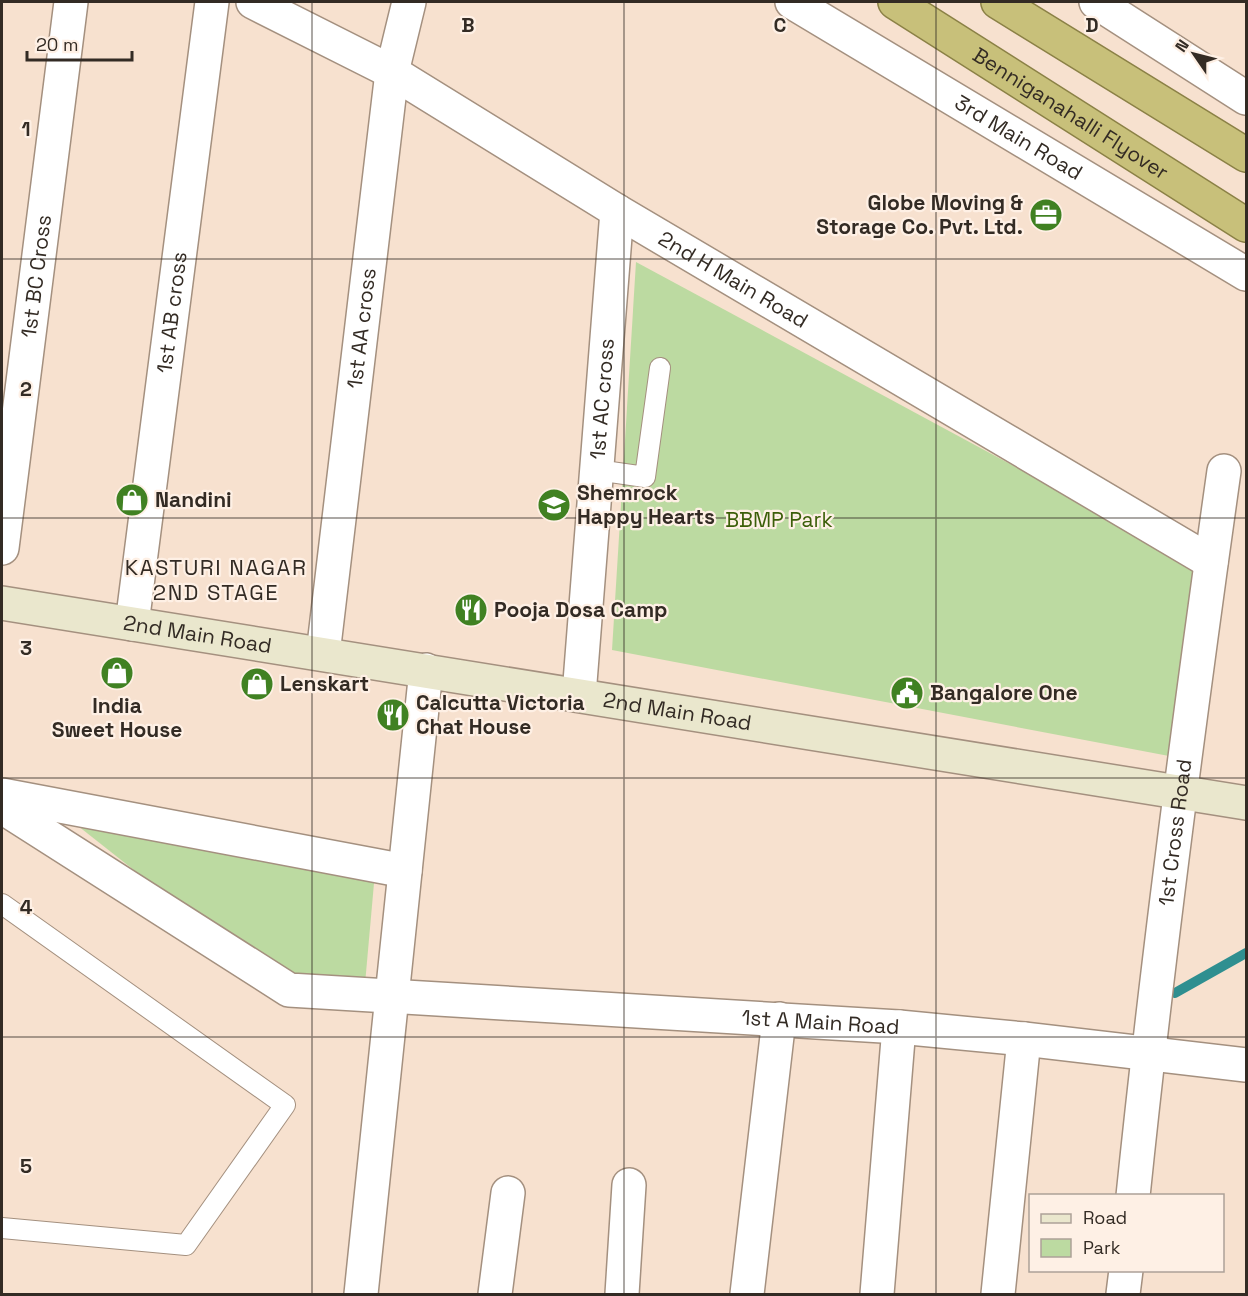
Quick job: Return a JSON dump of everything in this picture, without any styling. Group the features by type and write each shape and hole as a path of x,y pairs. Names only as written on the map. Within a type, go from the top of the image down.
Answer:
{"highway":[{"name":"Benniganahalli Flyover","path":"895,2 1237,219"},
{"path":"998,2 1246,155"}],"main road":[{"name":"2nd Main Road","path":"2,603 1246,803"}],"street":[{"name":"1st BC Cross","path":"2,548 71,2"},
{"name":"1st AB cross","path":"132,624 212,2"},
{"name":"2nd H Main Road","path":"253,2 392,72 617,211 1211,562"},
{"name":"1st AA cross","path":"323,654 392,72 409,2"},
{"name":"3rd Main Road","path":"792,2 1246,274"},
{"path":"1096,2 1246,98"},
{"name":"1st AC cross","path":"579,695 617,211"},
{"name":"1st Cross Road","path":"1133,1194 1180,791 1224,471"},
{"path":"361,1294 426,670"},
{"path":"2,795 405,871"},
{"name":"1st A Main Road","path":"2,807 289,990 392,998 779,1018 1024,1039 1246,1065"},
{"path":"747,1294 779,1018"},
{"path":"877,1294 899,1028"},
{"path":"998,1294 1024,1039"},
{"path":"621,1294 629,1185"},
{"path":"495,1294 508,1193"},
{"path":"1123,1294 1126,1272"}],"lane":[{"path":"597,470 645,477 660,368"},
{"path":"2,904 285,1105 186,1245 2,1228"}],"green space":[{"name":"BBMP Park","path":"636,262 1199,566 1169,756 612,650"},
{"path":"73,822 375,872 365,984 292,976 149,882"}],"waterway":[{"path":"1175,993 1246,953"}],"place":[{"name":"Globe Moving & Storage Co. Pvt. Ltd.","path":"1046,215"},
{"name":"Nandini","path":"132,500"},
{"name":"Shemrock Happy Hearts","path":"554,505"},
{"name":"Pooja Dosa Camp","path":"471,610"},
{"name":"India Sweet House","path":"117,673"},
{"name":"Lenskart","path":"257,684"},
{"name":"Bangalore One","path":"907,693"},
{"name":"Calcutta Victoria Chat House","path":"393,715"}],"district":[{"name":"KASTURI NAGAR 2ND STAGE","path":"216,580"}]}
